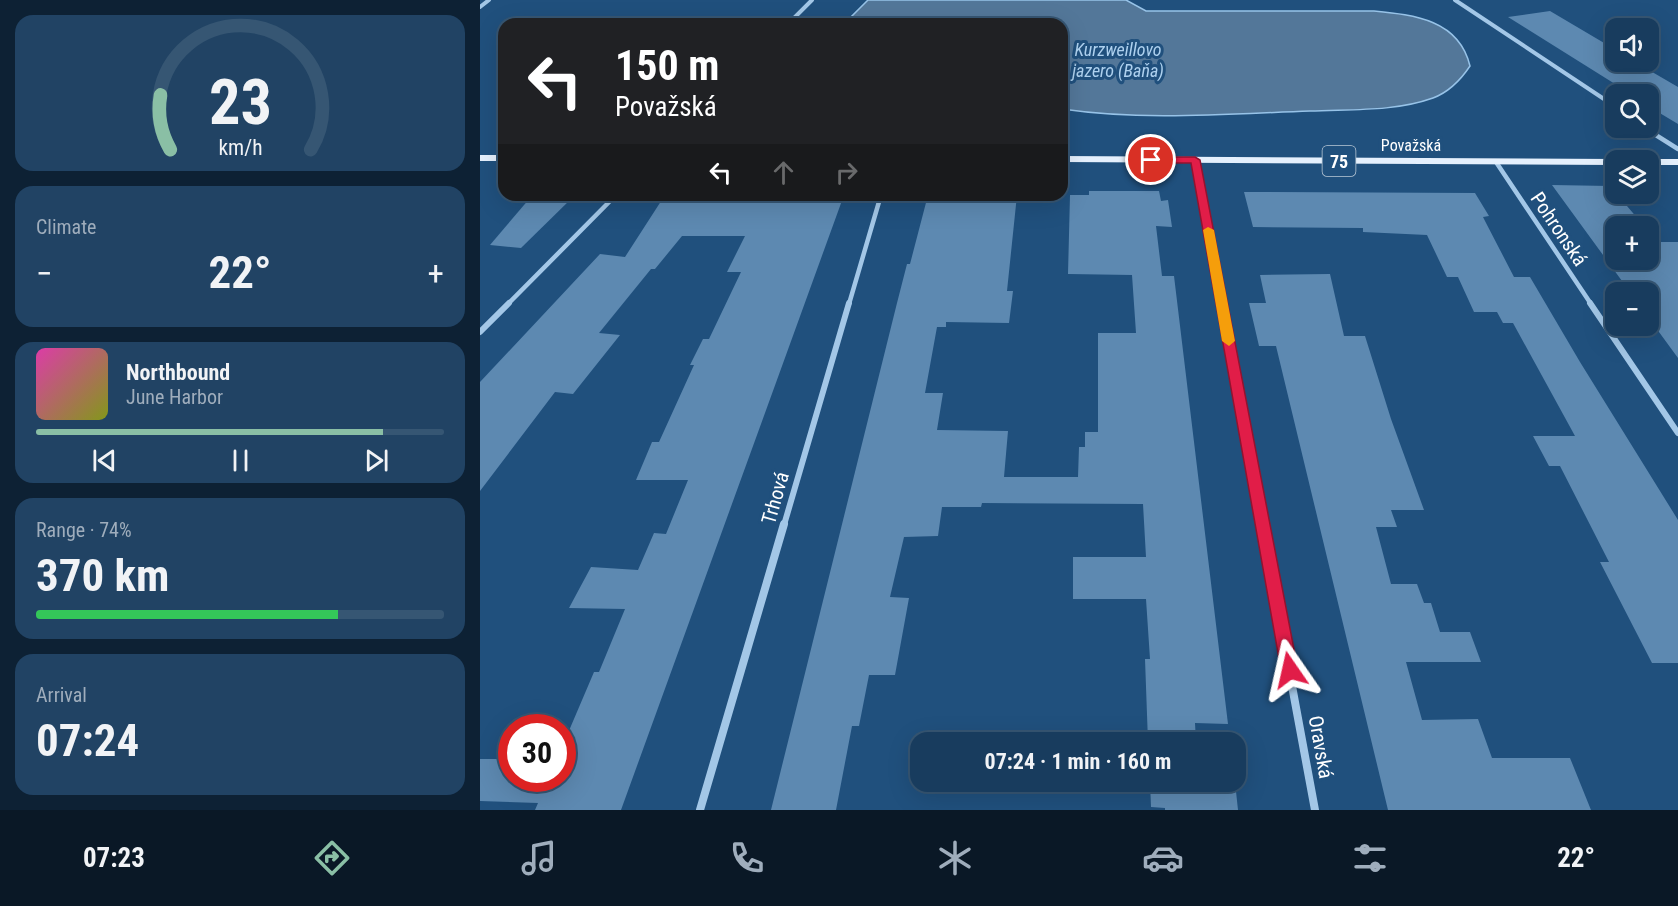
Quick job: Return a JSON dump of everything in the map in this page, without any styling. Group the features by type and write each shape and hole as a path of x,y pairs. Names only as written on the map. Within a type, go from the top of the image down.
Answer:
{"main road":[{"path":"480,158 498,158"},
{"name":"Považská","path":"1068,159 1605,162"},
{"path":"1659,162 1678,162"}],"street":[{"path":"480,7 489,0"},
{"path":"794,18 812,0"},
{"path":"1455,0 1605,100"},
{"path":"1659,137 1678,149"},
{"name":"Oravská","path":"1195,160 1315,810"},
{"name":"Pohronská","path":"1496,162 1678,433"},
{"path":"480,332 610,201"},
{"name":"Trhová","path":"700,810 879,201"}],"water":[{"name":"Kurzweillovo jazero (Baňa)","path":"868,0 1126,0 1146,11 1374,11 1419,18 1446,29 1464,51 1470,66 1454,85 1439,96 1387,108 1186,116 1093,113 1068,110 1068,18 850,18"}],"building":[{"path":"1550,11 1605,44 1605,72 1652,72 1678,87 1678,124 1659,113 1659,84 1615,84 1508,17"},
{"path":"1552,185 1605,186 1605,204 1625,204 1636,216 1605,216 1605,258"},
{"path":"1089,191 1159,191 1161,201 1168,200 1172,227 1156,226 1162,276 1174,276 1228,724 1195,723 1195,732 1148,732 1145,659 1150,659 1146,599 1073,599 1073,557 1146,557 1143,504 982,503 981,507 942,507 938,536 904,537 890,597 909,598 895,675 869,675 859,726 852,726 836,810 771,810 897,303 926,201 1016,201 1007,291 1013,291 1009,323 946,322 946,327 937,327 925,393 943,393 937,430 1008,431 1004,477 1078,477 1079,447 1085,447 1085,432 1098,432 1098,333 1136,333 1132,275 1068,274 1070,195 1089,195"},
{"path":"1244,192 1475,193 1489,216 1483,217 1514,277 1530,277 1678,520 1678,663 1652,663 1600,562 1609,562 1560,466 1549,466 1533,436 1575,436 1513,323 1503,323 1497,312 1474,312 1458,277 1447,277 1427,235 1363,232 1363,228 1253,227"},
{"path":"527,201 569,201 521,248 490,245"},
{"path":"661,201 842,201 621,810 535,810 538,803 480,801 480,759 498,759 498,792 576,792 576,714 594,672 599,672 625,609 569,608 591,567 638,570 654,533 666,534 688,480 636,480 652,442 659,442 694,365 690,365 703,339 709,339 741,272 727,272 745,236 682,236 655,269 651,269 599,333 620,335 573,394 555,392 480,491 480,382 600,254 625,257"},
{"path":"1659,242 1678,242 1678,358 1659,332 1659,282 1623,282 1614,270 1659,270"},
{"path":"1330,274 1344,336 1365,336 1391,419 1424,510 1391,510 1397,527 1376,527 1391,584 1417,584 1424,603 1431,603 1440,632 1470,632 1481,662 1406,662 1422,720 1478,719 1492,758 1570,758 1591,810 1388,810 1276,346 1259,346 1249,303 1266,303 1260,275"},
{"path":"1150,792 1236,792 1238,810 1165,810 1165,808 1151,807"}],"slow traffic":[{"path":"1208,230 1229,341"}],"route":[{"path":"1151,160 1195,160 1290,670"}]}
